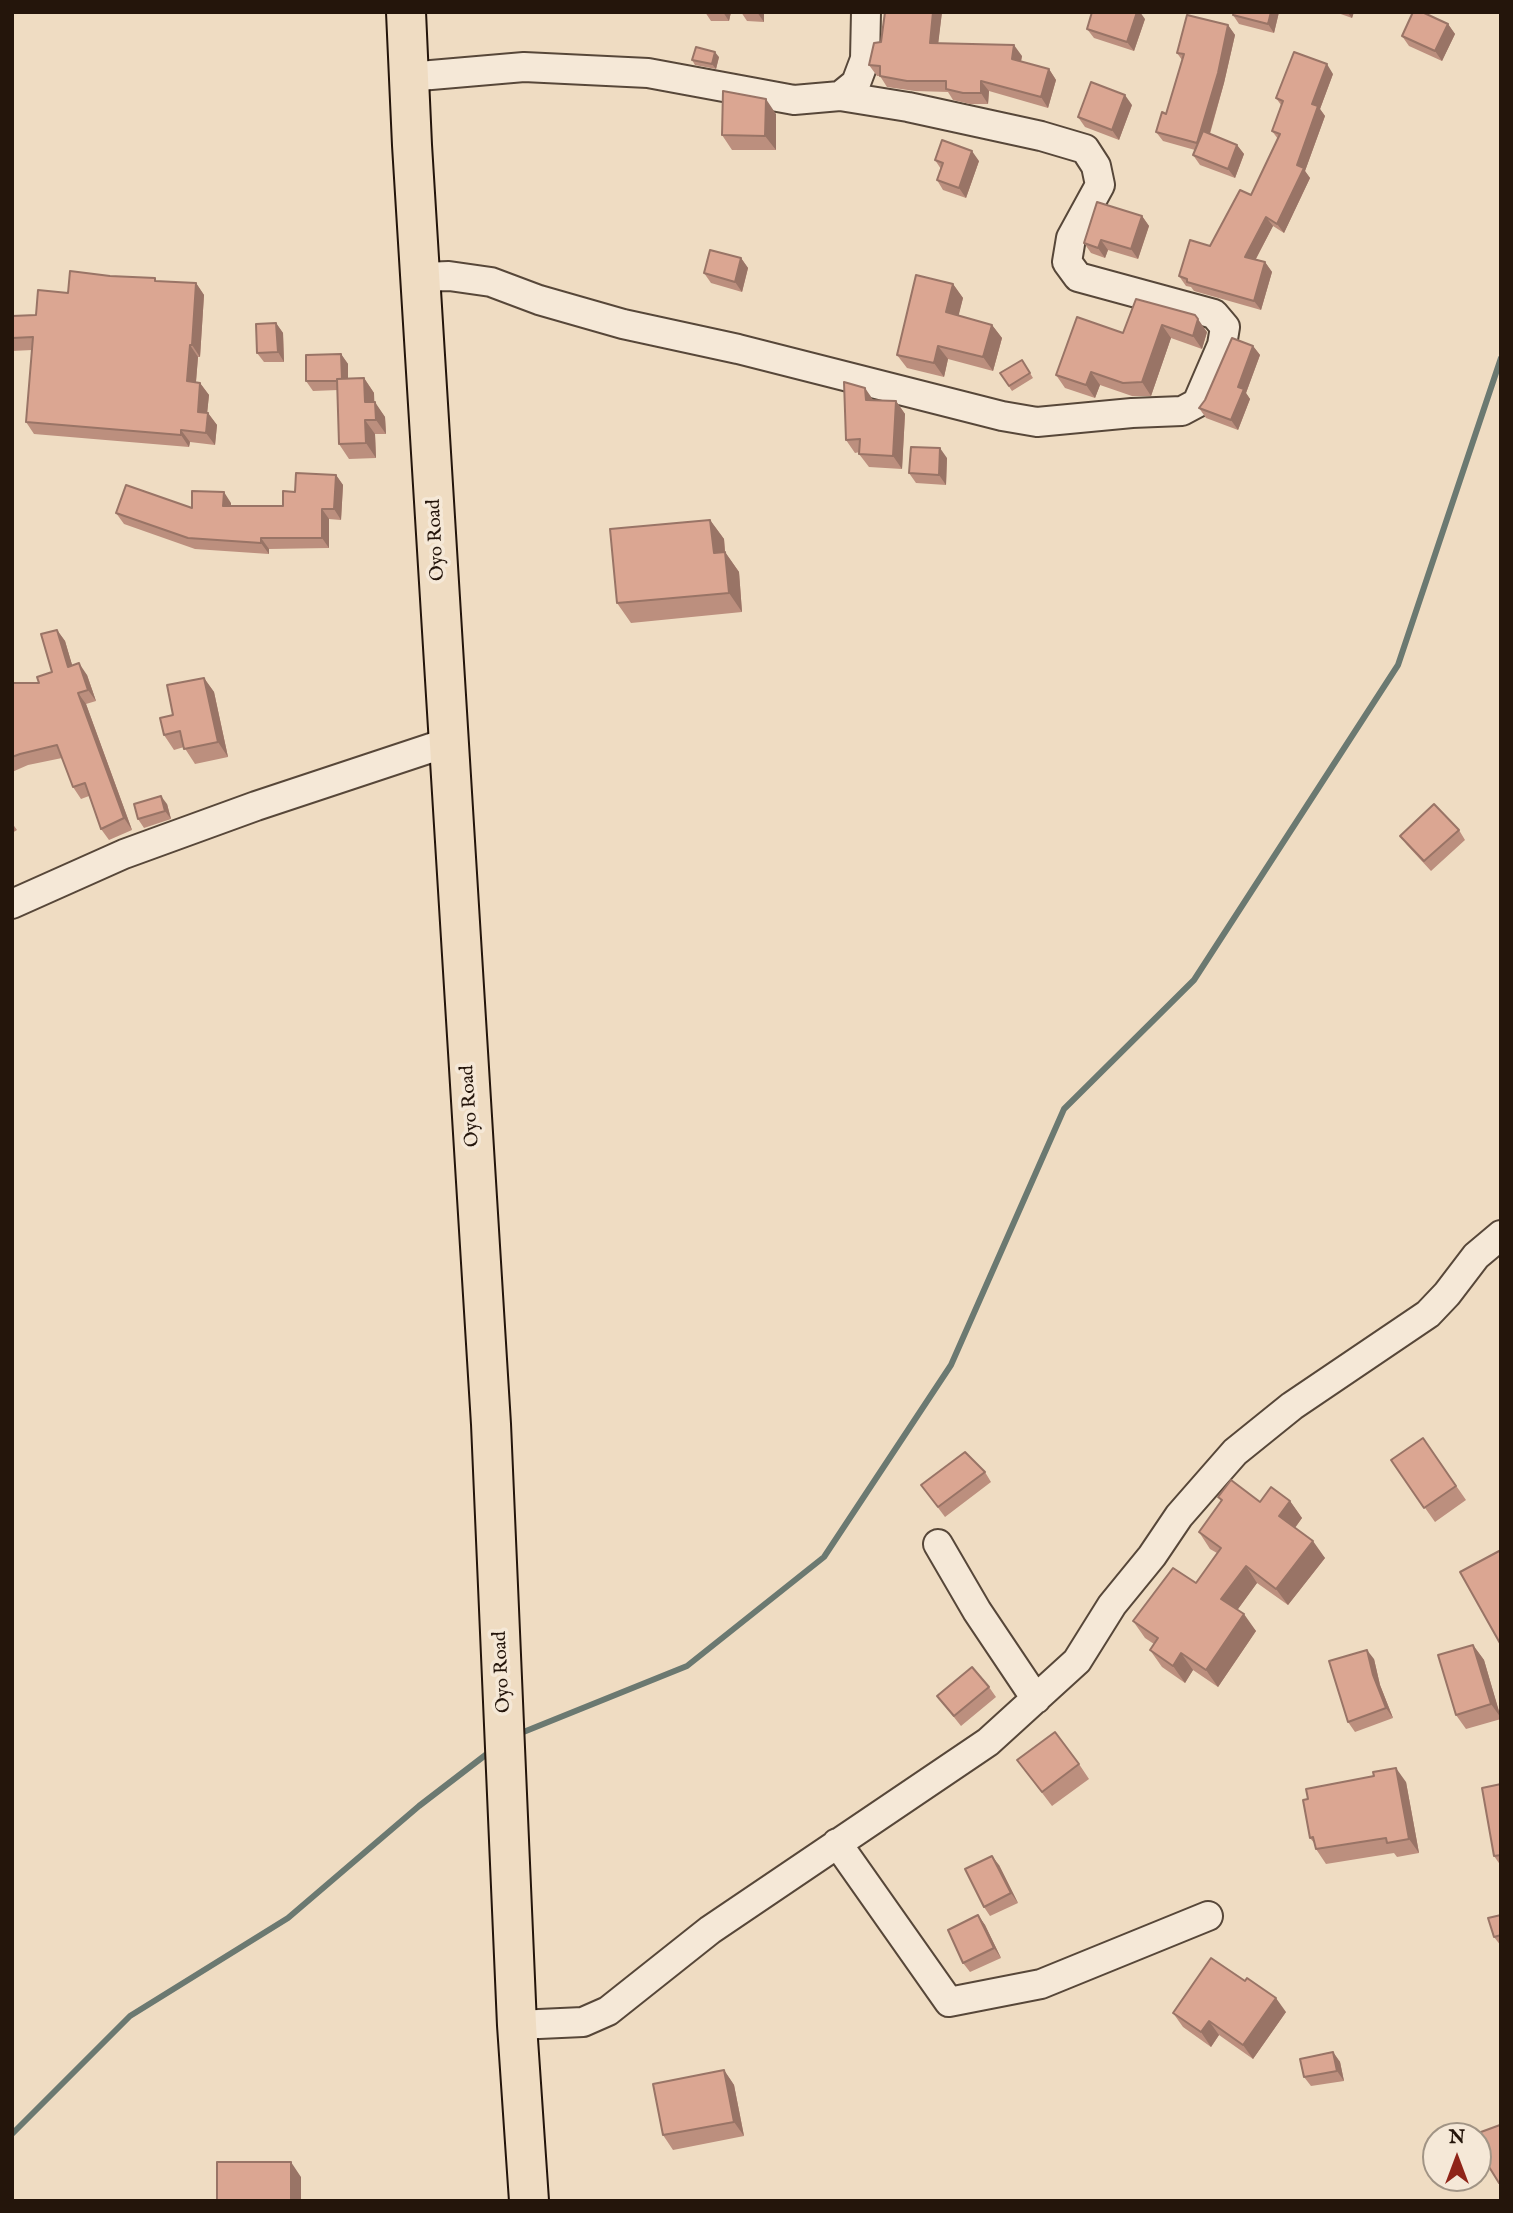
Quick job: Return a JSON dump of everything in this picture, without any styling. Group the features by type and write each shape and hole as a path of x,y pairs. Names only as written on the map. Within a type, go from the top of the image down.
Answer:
{"highway":[{"name":"Oyo Road","path":"406,12 491,1424 517,2025 529,2201"}],"street":[{"path":"840,96 856,83 865,59 866,12"},
{"path":"408,77 538,67 648,73 794,100 840,96 908,107 1041,136 1085,149 1096,166 1100,185 1072,238 1067,262 1078,278 1214,314 1226,327 1222,345 1197,402 1182,411 1037,422 1002,416 738,349 623,324 539,300 491,282 449,276 422,277"},
{"path":"12,904 124,854 256,806 449,742"},
{"path":"517,2025 583,2022 608,2011 710,1930 988,1742 1077,1661 1112,1605 1180,1516 1235,1452 1292,1406 1428,1314 1476,1256 1501,1236"},
{"path":"937,1544 977,1611 1036,1699"},
{"path":"837,1843 949,2002 1041,1984 1208,1916"}],"building":[{"path":"885,12 933,12 930,43 1014,45 1012,59 1049,69 1041,97 981,81 981,93 963,93 946,89 946,81 907,81 880,76 880,66 869,65 874,43 881,42"},
{"path":"1092,12 1137,12 1127,42 1087,29"},
{"path":"1234,12 1271,12 1268,24 1233,15"},
{"path":"1413,12 1422,12 1448,24 1435,51 1402,36"},
{"path":"1187,15 1228,25 1218,73 1197,143 1156,132 1162,112 1166,114 1184,54 1177,53"},
{"path":"696,47 715,52 712,64 692,60"},
{"path":"1294,52 1327,64 1312,104 1318,106 1297,165 1304,168 1277,224 1266,217 1245,257 1265,262 1254,301 1187,282 1187,279 1179,276 1190,240 1210,246 1240,190 1251,195 1280,134 1272,131 1283,101 1276,98"},
{"path":"1091,82 1125,95 1112,130 1078,117"},
{"path":"723,91 766,99 765,136 722,135"},
{"path":"1203,131 1237,145 1228,169 1193,155"},
{"path":"942,140 972,151 959,188 937,180 943,163 935,160"},
{"path":"1097,202 1142,216 1131,249 1101,240 1098,248 1084,243"},
{"path":"710,250 741,258 735,282 704,273"},
{"path":"70,271 196,283 187,381 200,383 198,412 208,413 206,433 181,430 181,435 26,422 33,337 12,338 12,316 36,315 38,290 68,293"},
{"path":"916,275 953,284 946,312 992,325 983,357 938,346 934,363 897,355"},
{"path":"1136,299 1195,315 1198,319 1193,336 1162,325 1142,382 1123,383 1091,372 1086,385 1056,375 1077,317 1123,333"},
{"path":"276,323 278,352 257,353 256,324"},
{"path":"1232,338 1253,346 1238,387 1244,389 1231,420 1199,408"},
{"path":"341,354 342,379 306,381 306,355"},
{"path":"1022,360 1030,373 1009,386 1000,373"},
{"path":"364,378 365,402 375,402 376,420 365,420 366,443 339,444 337,379"},
{"path":"844,382 865,388 866,400 896,401 893,456 859,454 860,439 846,440"},
{"path":"911,447 940,448 939,475 909,473"},
{"path":"296,473 336,475 334,509 322,509 322,538 261,538 261,543 188,538 116,513 126,485 192,508 192,491 224,492 223,506 283,506 283,491 295,492"},
{"path":"710,520 714,553 725,552 729,593 617,603 610,529"},
{"path":"57,630 68,667 79,663 88,690 78,693 124,818 101,829 85,783 73,787 57,745 12,757 12,683 39,683 37,677 52,672 41,634"},
{"path":"204,678 218,742 184,749 180,731 164,735 160,718 173,715 167,685"},
{"path":"161,796 165,811 138,819 134,804"},
{"path":"1434,804 1459,830 1424,861 1400,836"},
{"path":"1423,1438 1456,1486 1424,1508 1391,1460"},
{"path":"965,1452 985,1472 938,1507 921,1485"},
{"path":"1231,1480 1260,1502 1271,1487 1290,1501 1279,1516 1313,1541 1276,1589 1246,1566 1221,1599 1244,1614 1206,1670 1181,1653 1173,1666 1150,1650 1158,1638 1133,1621 1173,1568 1196,1583 1221,1548 1199,1532 1222,1500 1218,1497"},
{"path":"1501,1550 1501,1645 1460,1572"},
{"path":"1473,1645 1491,1704 1456,1715 1438,1655"},
{"path":"1367,1650 1386,1708 1348,1722 1329,1661"},
{"path":"972,1667 989,1687 954,1716 937,1696"},
{"path":"1055,1732 1079,1764 1042,1792 1017,1760"},
{"path":"1396,1768 1409,1839 1387,1843 1386,1838 1316,1849 1313,1837 1310,1838 1303,1800 1308,1799 1306,1789 1374,1776 1373,1772"},
{"path":"1501,1784 1501,1855 1494,1856 1482,1788"},
{"path":"992,1856 1011,1893 984,1907 965,1869"},
{"path":"978,1915 994,1948 963,1963 948,1930"},
{"path":"1501,1915 1501,1935 1494,1937 1488,1918"},
{"path":"1211,1958 1276,1998 1243,2045 1209,2021 1201,2032 1173,2013"},
{"path":"1333,2052 1337,2071 1304,2077 1300,2059"},
{"path":"724,2070 734,2122 663,2135 653,2084"},
{"path":"1501,2126 1499,2183 1492,2172 1492,2128"},
{"path":"217,2162 291,2162 291,2201 217,2201"}],"waterway":[{"path":"516,1735 687,1666 824,1557 951,1365 1064,1109 1194,980 1398,665 1501,358"},
{"path":"12,2134 130,2016 288,1918 419,1806 492,1750"}]}
